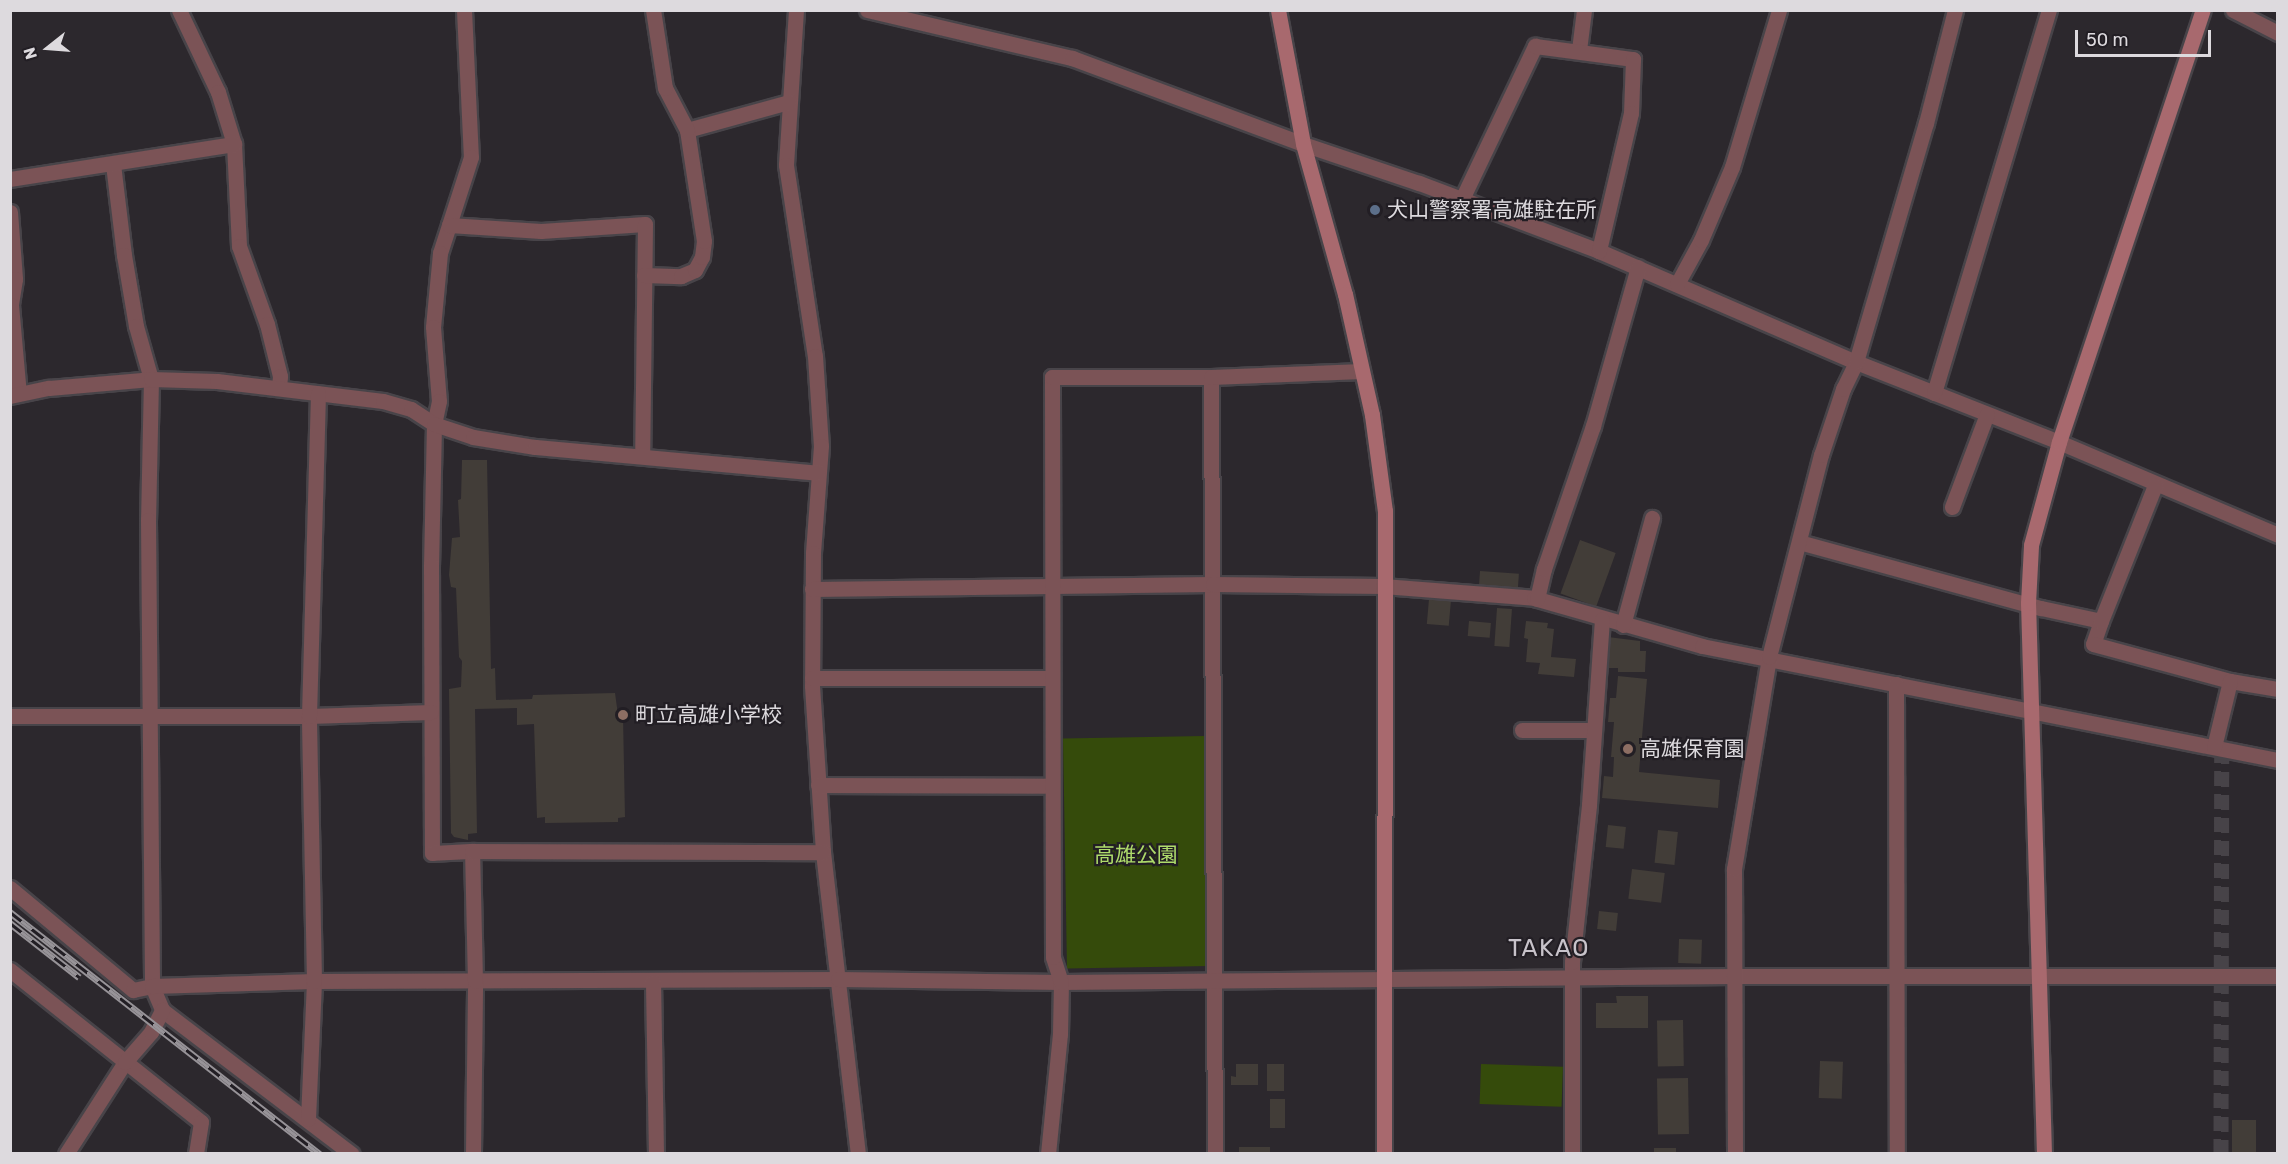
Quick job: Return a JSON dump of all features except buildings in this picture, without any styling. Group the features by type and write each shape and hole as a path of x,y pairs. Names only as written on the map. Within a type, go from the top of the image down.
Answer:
{"street":[{"path":"179,10 218,93 234,144 239,246 267,324 280,376 279,387"},
{"path":"464,10 471,157 440,253 433,327 440,401 434,424 432,853 472,851 823,852"},
{"path":"644,275 681,276 695,270 702,257 704,241 687,130 665,87 653,10"},
{"path":"796,10 786,165 815,356 821,446 812,589 812,678 823,852 858,1154"},
{"path":"867,10 1072,58 1599,251 1856,362 2059,442 2155,485 2277,535"},
{"path":"1278,10 1303,144 1345,294 1372,416 1385,511 1383,586 1384,1154"},
{"path":"1579,50 1584,10"},
{"path":"1677,284 1701,240 1732,166 1779,10"},
{"path":"1735,1154 1734,868 1769,657 1821,454 1843,390 1856,362 1926,123 1954,10"},
{"path":"1934,393 2049,10"},
{"path":"2044,1154 2028,603 2031,545 2059,442 2203,10"},
{"path":"2233,10 2277,33"},
{"path":"1462,200 1535,46 1634,59 1631,113 1599,251"},
{"path":"687,130 789,102"},
{"path":"10,179 234,144"},
{"path":"113,164 124,255 136,326 151,379 148,520 152,986 162,1010 352,1154"},
{"path":"10,212 15,279 11,305 15,395 49,388 151,379 217,381 279,387 383,401 411,410 434,424 473,437 536,447 818,473"},
{"path":"449,225 541,231 645,224 642,455"},
{"path":"1537,599 1544,569 1593,426 1638,267"},
{"path":"1048,1154 1060,1034 1061,982 1053,957 1052,377 1211,377 1362,371"},
{"path":"1211,377 1215,1154"},
{"path":"308,1119 314,981 309,716 318,393"},
{"path":"1952,507 1987,414"},
{"path":"2155,485 2093,644 2230,681 2277,688"},
{"path":"1623,625 1652,518"},
{"path":"1799,542 2101,621"},
{"path":"812,589 1052,585 1383,586 1537,599 1702,646 1769,657 2277,760"},
{"path":"1572,1154 1571,978 1589,805 1602,619"},
{"path":"812,678 1052,678"},
{"path":"2214,747 2230,681"},
{"path":"1896,684 1897,1154"},
{"path":"10,716 151,714 309,716 431,712"},
{"path":"1522,730 1594,730"},
{"path":"818,785 1052,786"},
{"path":"472,851 475,981 473,1154"},
{"path":"10,888 134,990 152,986 314,981 653,982 838,979 1061,982 1734,976 1896,978 2040,975 2277,976"},
{"path":"10,970 201,1122 196,1154"},
{"path":"653,982 656,1154"},
{"path":"66,1154 125,1062 151,1032 162,1010"}],"green space":[{"name":"高雄公園","path":"1205,736 1209,966 1067,968 1063,738"},
{"path":"1481,1064 1563,1067 1562,1107 1480,1104"}],"tunnel":[{"path":"2221,1154 2222,748"}],"railway":[{"path":"10,912 320,1154"},
{"path":"10,923 79,977"}],"place":[{"name":"犬山警察署高雄駐在所","path":"1375,210"},
{"name":"町立高雄小学校","path":"623,715"},
{"name":"高雄保育園","path":"1628,749"}],"district":[{"name":"TAKAO","path":"1549,949"}]}
